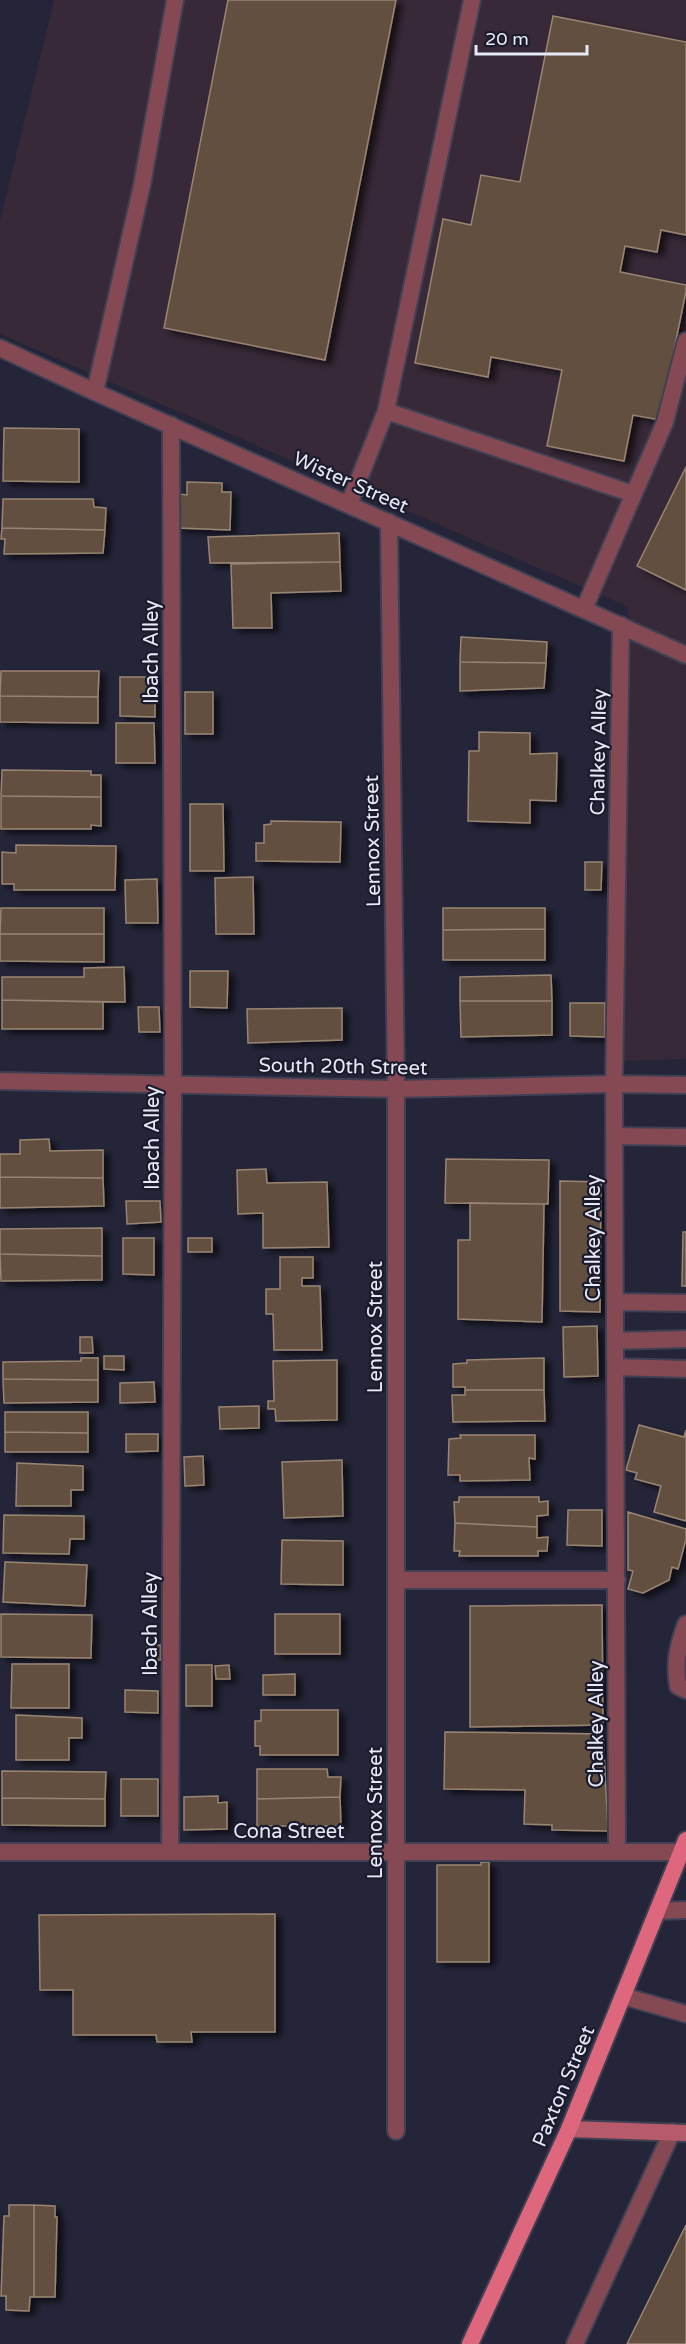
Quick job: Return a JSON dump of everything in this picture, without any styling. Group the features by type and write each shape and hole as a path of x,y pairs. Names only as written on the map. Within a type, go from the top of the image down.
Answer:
{"main road":[{"name":"Paxton Street","path":"470,2344 569,2129 684,1848"},
{"path":"569,2129 679,2133"}],"street":[{"path":"95,392 142,185 175,0"},
{"path":"349,504 386,411 472,0"},
{"path":"584,609 665,422 686,341"},
{"name":"Wister Street","path":"0,348 686,655"},
{"path":"386,411 633,494"},
{"name":"Ibach Alley","path":"170,1852 173,1084 171,424"},
{"name":"Lennox Street","path":"389,522 396,1089 396,2131"},
{"name":"Chalkey Alley","path":"617,1852 614,1084 621,625"},
{"name":"South 20th Street","path":"0,1081 396,1089 614,1084 686,1085"},
{"path":"614,1136 686,1137"},
{"path":"615,1302 686,1303"},
{"path":"615,1341 686,1339"},
{"path":"615,1367 685,1371"},
{"path":"396,1580 617,1580"},
{"path":"686,1624 679,1642 675,1668 678,1686 686,1690"},
{"name":"Cona Street","path":"0,1852 617,1852 684,1848"},
{"path":"657,1911 686,1910"},
{"path":"623,1996 686,2014"},
{"path":"575,2344 679,2133"}],"shaded area":[{"path":"54,0 686,0 686,1059 623,1061 628,607 0,334 0,221"}],"building":[{"path":"228,0 396,0 325,360 164,328"},
{"path":"553,16 686,42 686,235 661,230 657,252 625,246 620,272 686,285 686,291 660,420 633,415 624,461 547,446 562,370 491,357 488,377 415,363 443,219 471,225 481,175 520,182"},
{"path":"4,428 79,429 79,482 3,481"},
{"path":"686,467 686,590 637,566"},
{"path":"187,482 222,483 222,492 231,492 230,530 178,528 179,494 187,495"},
{"path":"3,499 93,499 94,507 106,508 105,530 2,528"},
{"path":"2,528 105,530 103,553 4,554 5,539 1,539"},
{"path":"339,533 340,562 210,563 208,537"},
{"path":"340,562 341,591 271,593 272,628 233,628 231,564"},
{"path":"461,637 547,642 546,663 460,662"},
{"path":"460,662 546,663 544,688 460,691"},
{"path":"1,671 99,671 98,697 0,696"},
{"path":"120,677 155,677 155,717 120,716"},
{"path":"185,692 213,692 213,734 185,734"},
{"path":"0,696 98,697 98,723 0,722"},
{"path":"116,723 154,723 155,763 116,763"},
{"path":"479,732 530,733 530,754 557,753 556,801 530,800 530,823 468,821 469,751 479,751"},
{"path":"2,770 91,771 91,775 101,775 101,797 1,796"},
{"path":"1,796 101,797 101,826 91,825 91,829 1,829"},
{"path":"190,804 223,804 224,871 190,871"},
{"path":"271,821 341,822 340,862 256,861 256,843 264,843 264,825 271,824"},
{"path":"16,845 116,846 115,890 14,890 14,884 2,884 2,852 16,853"},
{"path":"585,862 602,862 601,890 585,890"},
{"path":"253,877 254,934 216,934 215,878"},
{"path":"157,879 158,923 126,923 125,880"},
{"path":"1,908 104,908 104,934 0,934"},
{"path":"443,908 545,908 545,929 443,930"},
{"path":"545,929 545,960 443,960 443,930"},
{"path":"0,934 104,934 104,962 0,961"},
{"path":"124,967 125,1002 2,1000 2,977 84,977 84,968"},
{"path":"190,971 228,971 227,1008 190,1007"},
{"path":"551,975 552,1001 460,1001 460,977"},
{"path":"2,1000 103,1002 103,1029 2,1029"},
{"path":"460,1001 552,1001 552,1035 461,1037"},
{"path":"570,1003 605,1003 605,1037 570,1036"},
{"path":"138,1007 159,1007 160,1032 139,1032"},
{"path":"342,1008 342,1040 248,1043 247,1009"},
{"path":"49,1139 50,1151 103,1150 103,1178 0,1177 0,1154 20,1154 20,1140"},
{"path":"446,1159 549,1160 548,1204 445,1203"},
{"path":"266,1169 267,1183 327,1182 329,1247 263,1248 263,1213 238,1214 237,1170"},
{"path":"0,1177 103,1178 104,1206 0,1208"},
{"path":"560,1181 601,1182 600,1312 560,1311"},
{"path":"126,1201 160,1201 161,1222 127,1224"},
{"path":"470,1203 544,1204 542,1322 458,1319 458,1240 470,1240"},
{"path":"102,1228 102,1256 0,1254 0,1229"},
{"path":"683,1232 686,1232 686,1286 682,1286"},
{"path":"123,1238 154,1238 154,1275 123,1274"},
{"path":"188,1238 212,1238 212,1252 188,1252"},
{"path":"0,1254 102,1256 102,1280 1,1281"},
{"path":"280,1257 313,1257 313,1278 302,1278 302,1286 320,1286 322,1350 274,1350 273,1314 266,1314 266,1289 280,1289"},
{"path":"597,1326 598,1376 564,1377 563,1327"},
{"path":"80,1337 92,1337 93,1353 80,1353"},
{"path":"104,1356 124,1356 124,1370 104,1369"},
{"path":"81,1358 98,1358 98,1380 3,1379 3,1362 81,1361"},
{"path":"544,1358 544,1390 465,1390 465,1387 453,1387 453,1364 467,1363 467,1360"},
{"path":"337,1360 337,1420 276,1421 275,1409 268,1409 268,1401 274,1401 273,1361"},
{"path":"3,1379 98,1380 98,1402 4,1403"},
{"path":"154,1382 155,1402 120,1403 120,1383"},
{"path":"465,1390 544,1390 545,1421 453,1422 452,1395 465,1395"},
{"path":"259,1406 259,1428 220,1429 219,1407"},
{"path":"5,1412 88,1412 88,1433 5,1432"},
{"path":"639,1425 684,1437 686,1430 686,1521 654,1512 661,1486 635,1479 637,1473 626,1470"},
{"path":"5,1432 88,1433 88,1452 5,1452"},
{"path":"126,1434 158,1434 158,1451 126,1452"},
{"path":"460,1435 535,1435 535,1459 529,1458 530,1480 460,1481 460,1475 448,1475 449,1439 461,1438"},
{"path":"203,1456 204,1485 185,1486 184,1457"},
{"path":"342,1460 343,1516 284,1518 282,1462"},
{"path":"17,1463 83,1466 83,1490 71,1490 71,1506 16,1506"},
{"path":"459,1497 539,1497 539,1502 548,1501 548,1515 537,1516 537,1527 455,1523 454,1502 459,1502"},
{"path":"568,1510 602,1510 602,1546 567,1545"},
{"path":"628,1512 686,1529 686,1539 678,1569 672,1567 669,1580 643,1593 628,1589 633,1571 628,1570"},
{"path":"4,1515 84,1516 84,1539 70,1539 69,1554 3,1553"},
{"path":"455,1523 537,1527 537,1538 548,1537 547,1551 538,1551 538,1556 459,1556 460,1551 454,1551"},
{"path":"282,1540 343,1541 343,1585 281,1584"},
{"path":"5,1562 87,1565 85,1606 3,1602"},
{"path":"602,1605 603,1725 470,1727 470,1606"},
{"path":"1,1614 92,1615 91,1658 1,1657"},
{"path":"275,1614 340,1614 340,1654 275,1654"},
{"path":"161,1645 161,1660 147,1661 147,1646"},
{"path":"12,1664 69,1664 69,1708 11,1708"},
{"path":"186,1665 212,1665 212,1706 186,1706"},
{"path":"229,1665 230,1679 216,1679 215,1666"},
{"path":"295,1674 295,1695 263,1695 263,1675"},
{"path":"125,1690 158,1691 158,1713 125,1712"},
{"path":"261,1710 338,1710 338,1755 260,1755 260,1746 255,1746 255,1721 261,1721"},
{"path":"16,1715 82,1718 82,1738 69,1738 69,1760 16,1760"},
{"path":"445,1732 603,1734 608,1831 552,1830 552,1825 524,1824 525,1790 444,1789"},
{"path":"257,1769 327,1769 328,1777 341,1777 340,1797 257,1799"},
{"path":"2,1771 106,1772 105,1799 2,1798"},
{"path":"121,1779 158,1779 158,1816 121,1816"},
{"path":"218,1796 218,1803 227,1802 227,1829 184,1830 184,1797"},
{"path":"340,1797 341,1826 257,1826 257,1799"},
{"path":"2,1798 105,1799 105,1826 2,1825"},
{"path":"481,1862 489,1862 489,1962 437,1962 437,1865 481,1865"},
{"path":"275,1914 275,2032 191,2032 192,2042 157,2042 156,2035 73,2035 73,1990 40,1990 39,1915"},
{"path":"9,2205 34,2205 34,2297 30,2297 29,2311 6,2310 6,2296 1,2296 4,2216 9,2216"},
{"path":"34,2205 55,2206 55,2217 57,2217 55,2297 34,2297"},
{"path":"686,2225 686,2344 627,2344"}]}
